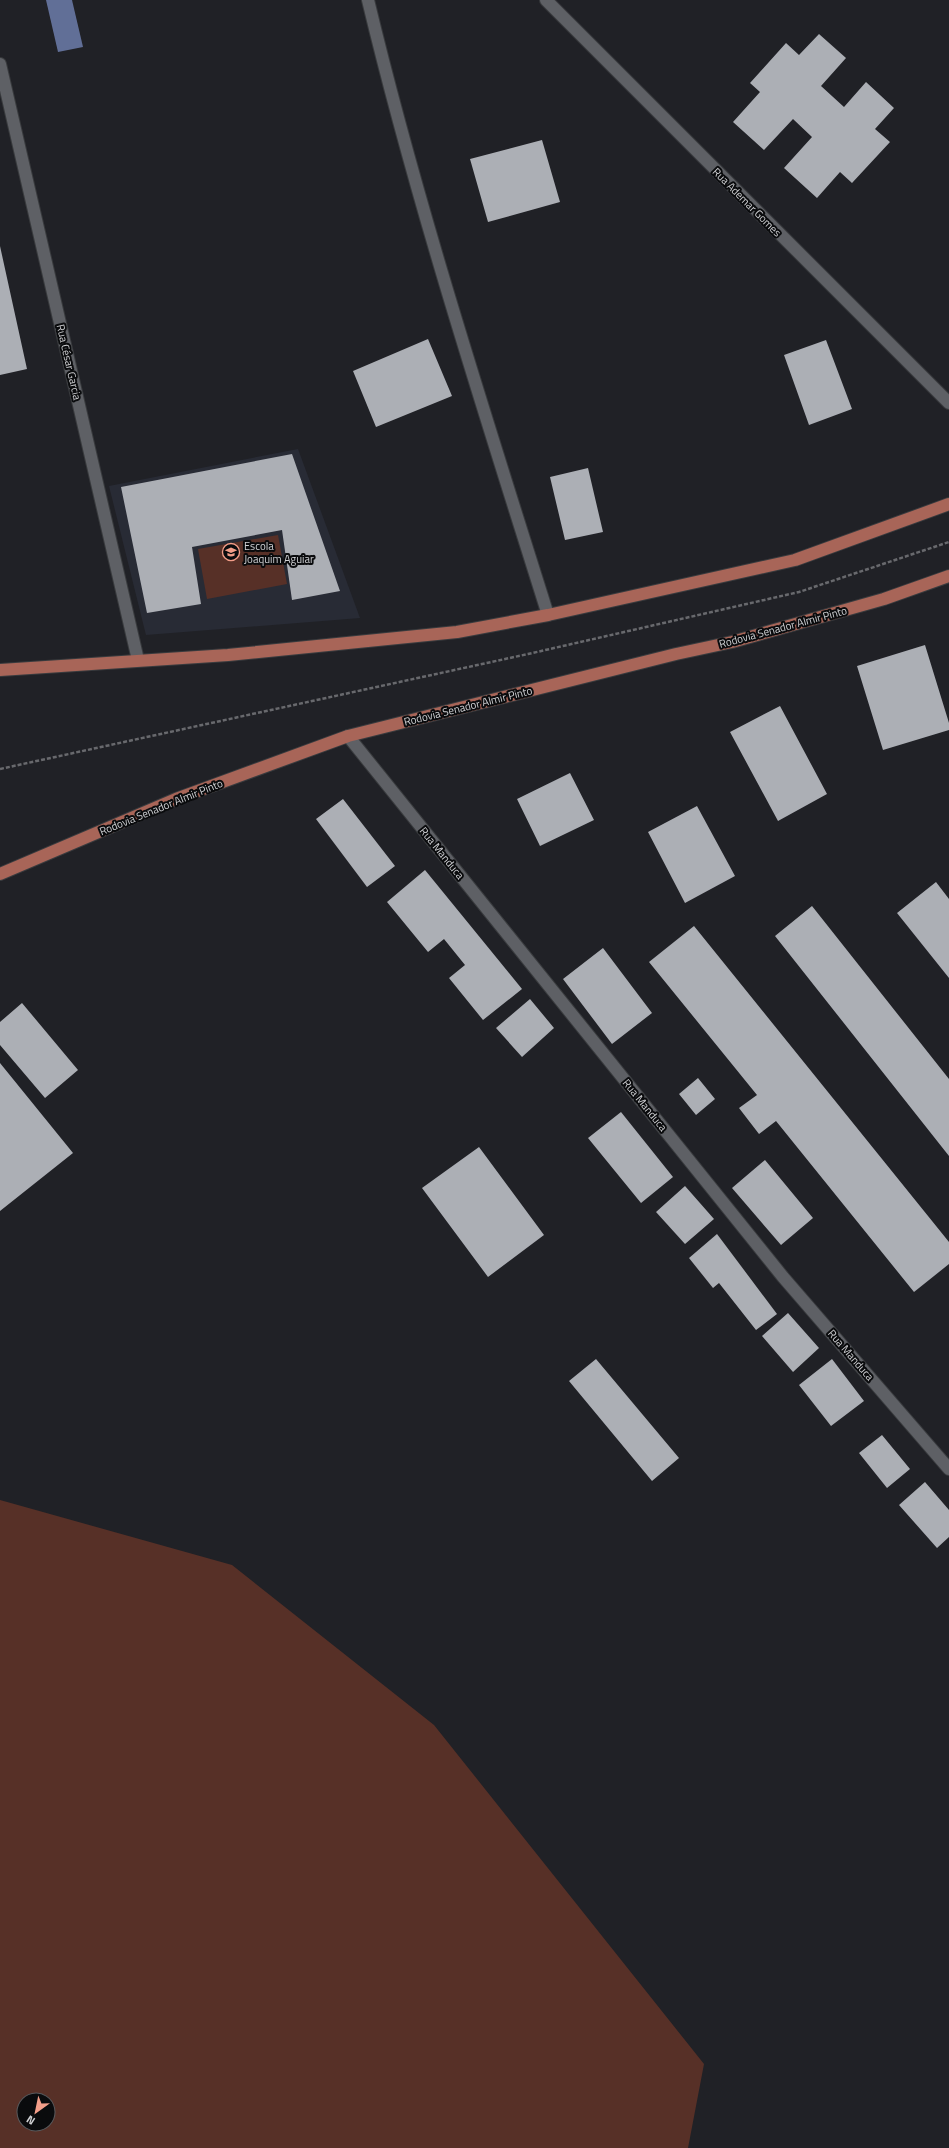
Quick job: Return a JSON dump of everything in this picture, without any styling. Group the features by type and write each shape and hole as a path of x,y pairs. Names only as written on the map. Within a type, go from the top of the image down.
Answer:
{"main road":[{"path":"0,670 228,655 457,632 548,615 795,560 949,504"},
{"name":"Rodovia Senador Almir Pinto","path":"0,874 176,799 348,736 676,654 732,642 884,599 949,576"}],"street":[{"path":"368,0 390,90 434,253 548,615"},
{"name":"Rua Ademar Gomes","path":"546,0 949,403"},
{"name":"Rua César Garcia","path":"0,64 138,660"},
{"name":"Rua Manduca","path":"348,736 783,1277 949,1469"}],"path":[{"path":"0,769 528,654 799,592 949,542"}],"shaded area":[{"name":"Escola Joaquim Aguiar","path":"298,449 360,618 146,635 109,486"},
{"path":"278,535 287,584 207,599 198,549"},
{"path":"0,1500 232,1565 434,1725 704,2064 688,2148 0,2148"}],"water":[{"path":"46,0 72,0 83,47 58,52"}],"building":[{"path":"819,34 846,58 821,86 844,107 866,82 894,108 875,129 890,142 852,183 840,172 817,198 784,168 812,137 793,119 764,150 733,122 760,92 750,83 786,43 799,55"},
{"path":"542,140 560,202 488,222 470,159"},
{"path":"0,246 27,369 0,375"},
{"path":"428,339 452,396 376,427 353,371"},
{"path":"826,340 852,409 809,425 784,355"},
{"path":"292,454 340,591 292,600 282,530 192,547 201,604 147,613 121,487"},
{"path":"588,468 603,532 565,540 550,477"},
{"path":"925,645 949,723 949,730 883,750 857,666"},
{"path":"780,706 827,794 778,821 730,732"},
{"path":"570,773 594,820 540,846 517,799"},
{"path":"343,799 395,866 367,887 316,819"},
{"path":"697,806 735,876 685,903 648,832"},
{"path":"425,870 522,989 483,1020 449,978 465,965 444,939 428,952 387,902"},
{"path":"936,882 949,899 949,978 897,913"},
{"path":"812,906 949,1079 949,1156 775,936"},
{"path":"694,926 949,1242 949,1264 914,1292 776,1121 759,1134 739,1108 757,1095 649,962"},
{"path":"603,948 652,1013 612,1044 563,979"},
{"path":"530,999 554,1028 522,1057 496,1028"},
{"path":"22,1003 78,1070 45,1098 0,1045 0,1022"},
{"path":"0,1063 73,1153 0,1211"},
{"path":"698,1078 715,1099 696,1115 679,1094"},
{"path":"621,1112 673,1177 641,1203 588,1138"},
{"path":"479,1147 544,1235 488,1277 422,1188"},
{"path":"765,1160 813,1218 781,1245 732,1188"},
{"path":"685,1186 714,1219 685,1244 656,1212"},
{"path":"717,1234 777,1314 756,1330 719,1283 713,1288 689,1258"},
{"path":"788,1313 819,1348 793,1372 762,1336"},
{"path":"596,1359 679,1458 652,1481 569,1381"},
{"path":"832,1359 864,1401 831,1426 799,1385"},
{"path":"882,1435 910,1469 887,1488 859,1453"},
{"path":"925,1482 949,1510 949,1537 937,1548 899,1505"}],"place":[{"name":"Escola Joaquim Aguiar","path":"231,552"}]}
